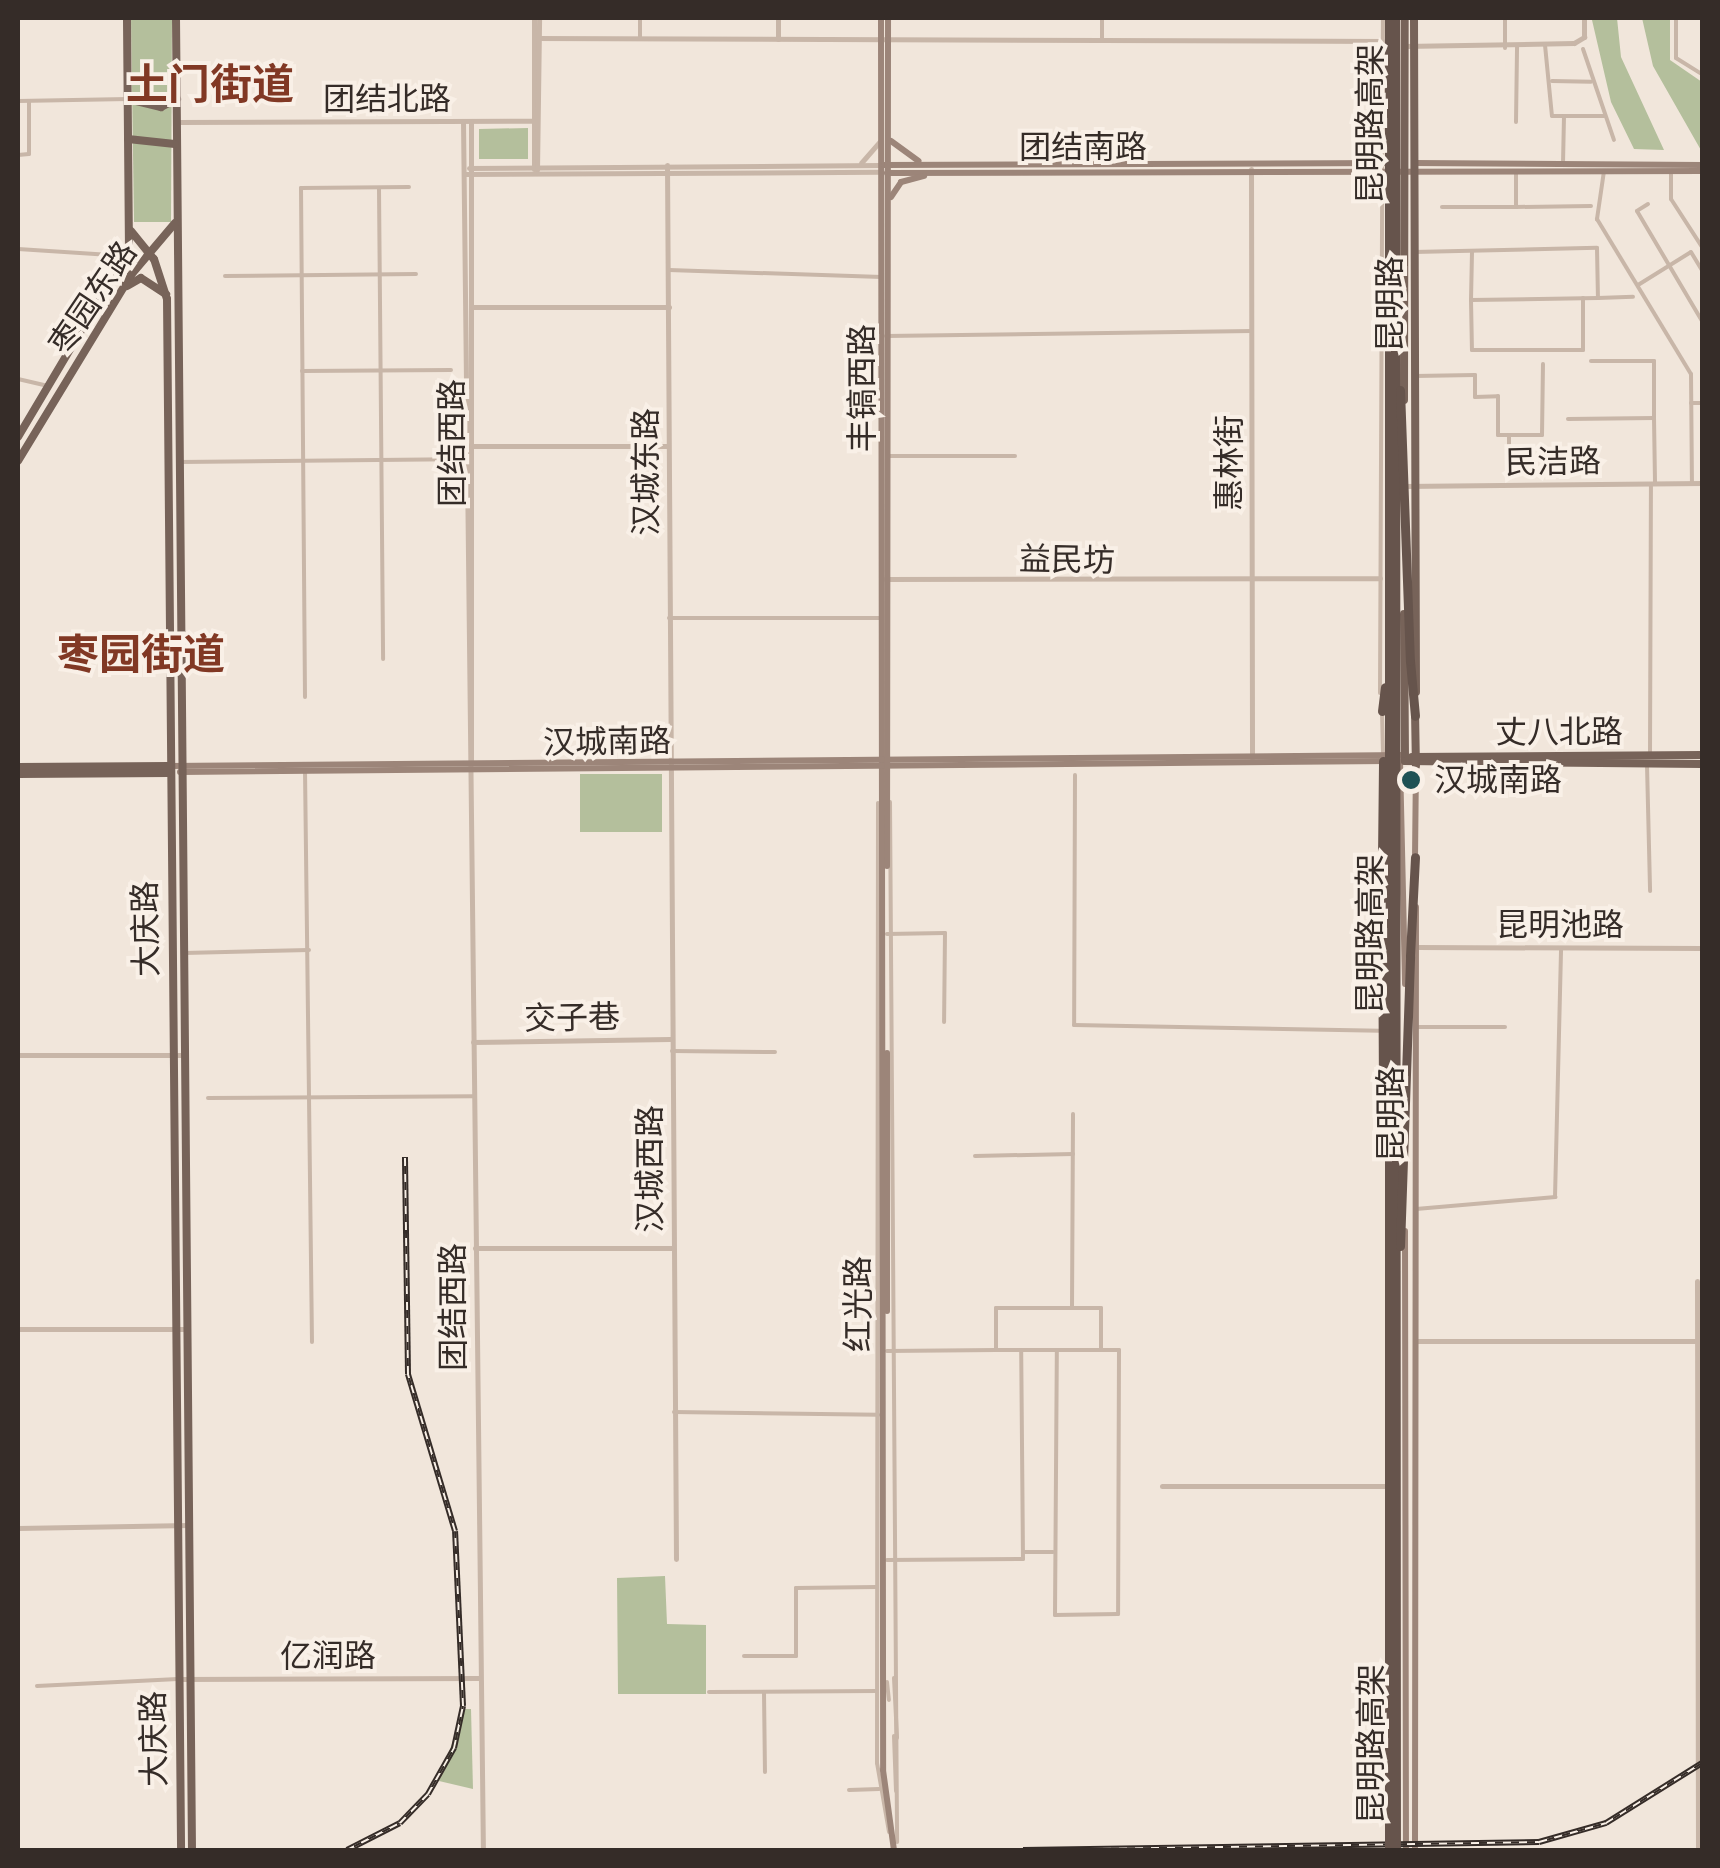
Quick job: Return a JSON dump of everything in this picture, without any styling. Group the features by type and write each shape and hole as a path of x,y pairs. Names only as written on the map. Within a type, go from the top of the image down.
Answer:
{"highway":[{"name":"昆明路高架","path":"1391,18 1395,33 1396,363 1392,1850"},
{"name":"昆明路高架","path":"1391,18 1388,1163 1392,1850"},
{"path":"1396,363 1409,459 1410,662 1415,716"},
{"path":"1382,712 1388,382"},
{"path":"1383,758 1388,1163"},
{"path":"1396,1278 1410,1161 1414,857"}],"main road":[{"path":"127,18 131,231"},
{"name":"大庆路","path":"176,18 192,1850"},
{"name":"丰镐西路","path":"884,18 888,213 884,579 891,758"},
{"name":"昆明路","path":"1404,18 1409,46 1410,168 1404,486 1406,1850"},
{"name":"昆明路","path":"1409,46 1414,18"},
{"path":"128,99 161,108 177,99"},
{"path":"884,128 900,156 940,168"},
{"path":"128,140 171,137 177,148"},
{"name":"团结南路","path":"1251,168 1382,162 1410,168 1516,171 1670,172 1702,168"},
{"name":"团结南路","path":"885,169 1251,168 1382,173 1410,168 1563,165 1702,168"},
{"path":"888,213 901,182 940,168"},
{"name":"昆明路","path":"1410,168 1417,486 1414,857"},
{"name":"丰镐西路","path":"881,758 888,456 882,277 885,169"},
{"name":"枣园东路","path":"18,462 123,288 178,214"},
{"name":"大庆路","path":"131,231 150,253 166,295 167,320 181,1850"},
{"name":"枣园东路","path":"18,437 126,256 131,231"},
{"path":"123,288 141,278 166,295"},
{"path":"167,320 179,320"},
{"name":"丈八北路","path":"1405,758 1416,762 1702,756"},
{"name":"汉城南路","path":"670,765 881,758 1405,758"},
{"name":"红光路","path":"881,758 878,803 882,1687 896,1846"},
{"name":"红光路","path":"882,1687 889,1560 891,758"},
{"name":"汉城南路","path":"169,770 670,765 890,768 1252,759"},
{"name":"丈八北路","path":"1648,760 1702,764"},
{"path":"18,770 169,770"},
{"name":"昆明路","path":"1414,952 1415,1850"}],"street":[{"path":"536,18 536,170"},
{"path":"640,18 640,38"},
{"path":"778,18 778,39"},
{"path":"1102,18 1102,39"},
{"name":"昆明路","path":"1383,758 1383,41 1391,18"},
{"path":"1505,18 1505,48"},
{"path":"536,38 1383,41 1409,46 1505,48 1580,41 1584,18"},
{"path":"1676,18 1676,58 1702,74"},
{"path":"1545,45 1552,81 1552,116 1604,116"},
{"path":"1516,47 1516,122"},
{"path":"1582,49 1614,140"},
{"path":"1552,81 1591,82"},
{"path":"18,101 128,99"},
{"path":"18,154 28,154 28,100"},
{"path":"1563,165 1564,116"},
{"name":"团结北路","path":"177,122 536,121"},
{"name":"团结西路","path":"467,122 483,1850"},
{"path":"852,164 872,155 884,128"},
{"name":"团结南路","path":"468,171 852,164 885,169"},
{"name":"团结南路","path":"668,168 885,169"},
{"name":"汉城东路","path":"668,168 670,778"},
{"name":"惠林街","path":"1251,168 1252,759"},
{"name":"团结西路","path":"468,171 474,446 471,766"},
{"path":"1516,171 1516,207"},
{"path":"1604,171 1597,218 1691,374 1692,483"},
{"path":"1670,172 1671,198 1702,247"},
{"path":"305,697 300,188 408,187"},
{"path":"378,188 383,659"},
{"path":"1648,204 1637,211 1702,321"},
{"path":"1442,207 1591,206"},
{"path":"1414,252 1597,248 1598,298"},
{"path":"18,249 126,256"},
{"path":"1472,250 1472,350 1583,350 1583,298"},
{"path":"1638,285 1691,252 1702,270"},
{"path":"669,270 882,277"},
{"path":"225,276 416,274"},
{"path":"1472,300 1632,297"},
{"path":"473,307 668,307"},
{"path":"884,336 1252,331"},
{"path":"1591,361 1654,361 1650,891"},
{"path":"1415,376 1474,375 1474,397 1498,396 1498,436 1542,435 1543,364"},
{"path":"302,371 451,370"},
{"path":"18,379 48,386"},
{"path":"1691,403 1702,403"},
{"path":"1568,420 1654,418"},
{"path":"1509,435 1509,468"},
{"path":"474,446 667,446"},
{"path":"888,456 1014,456"},
{"path":"180,462 452,458"},
{"name":"民洁路","path":"1404,486 1702,483"},
{"path":"1380,578 1404,577"},
{"name":"益民坊","path":"884,579 1380,578"},
{"path":"669,618 882,618"},
{"path":"305,768 312,1342"},
{"path":"1075,774 1074,1025 1405,1027"},
{"name":"汉城西路","path":"670,778 676,1559"},
{"path":"878,803 878,1587 882,1687 877,1726 879,1789 896,1846"},
{"path":"889,934 945,933 944,1022"},
{"path":"1416,1209 1555,1197 1560,948"},
{"name":"昆明池路","path":"1414,952 1702,948"},
{"path":"184,953 309,950"},
{"path":"1416,1027 1505,1027"},
{"name":"交子巷","path":"474,1042 672,1038"},
{"path":"672,1051 775,1052"},
{"path":"18,1055 185,1054"},
{"path":"208,1098 474,1096"},
{"path":"1072,1308 1073,1114"},
{"path":"976,1156 1073,1154"},
{"path":"475,1248 673,1248"},
{"path":"1696,1281 1700,1341 1701,1592 1698,1850"},
{"path":"996,1350 996,1308 1101,1308 1100,1350"},
{"path":"18,1329 187,1329"},
{"path":"1415,1341 1700,1341"},
{"path":"889,1351 996,1350 1021,1350 1056,1350 1119,1350 1118,1614 1055,1615 1056,1350"},
{"path":"1021,1350 1023,1552"},
{"path":"674,1412 878,1415"},
{"path":"1162,1486 1415,1486"},
{"path":"18,1528 189,1525"},
{"path":"896,1846 889,1560 1055,1552"},
{"path":"744,1656 796,1656 796,1588 878,1587"},
{"path":"892,1664 897,1748 895,1811"},
{"name":"亿润路","path":"178,1679 479,1678"},
{"path":"38,1686 178,1679"},
{"path":"709,1692 882,1687"},
{"path":"882,1687 897,1748"},
{"path":"764,1692 764,1772"},
{"path":"849,1790 879,1789"}],"green space":[{"path":"131,18 172,18 171,222 134,222"},
{"path":"1617,18 1621,57 1664,150 1634,149 1611,102 1592,20"},
{"path":"1642,18 1670,18 1670,60 1702,82 1702,152 1653,66"},
{"path":"528,128 528,159 479,159 479,129"},
{"path":"580,774 662,774 662,832 580,832"},
{"path":"665,1576 667,1624 706,1625 706,1694 618,1694 617,1578"},
{"path":"464,1709 471,1709 473,1789 439,1781"}],"railway":[{"path":"347,1850 400,1823 428,1794 454,1748 463,1706 455,1531 408,1374 405,1157"},
{"path":"1023,1850 1539,1842 1606,1823 1702,1763"}],"place":[{"name":"汉城南路","path":"1411,780"}],"district":[{"name":"土门街道","path":"210,85"},
{"name":"枣园街道","path":"141,655"}]}
